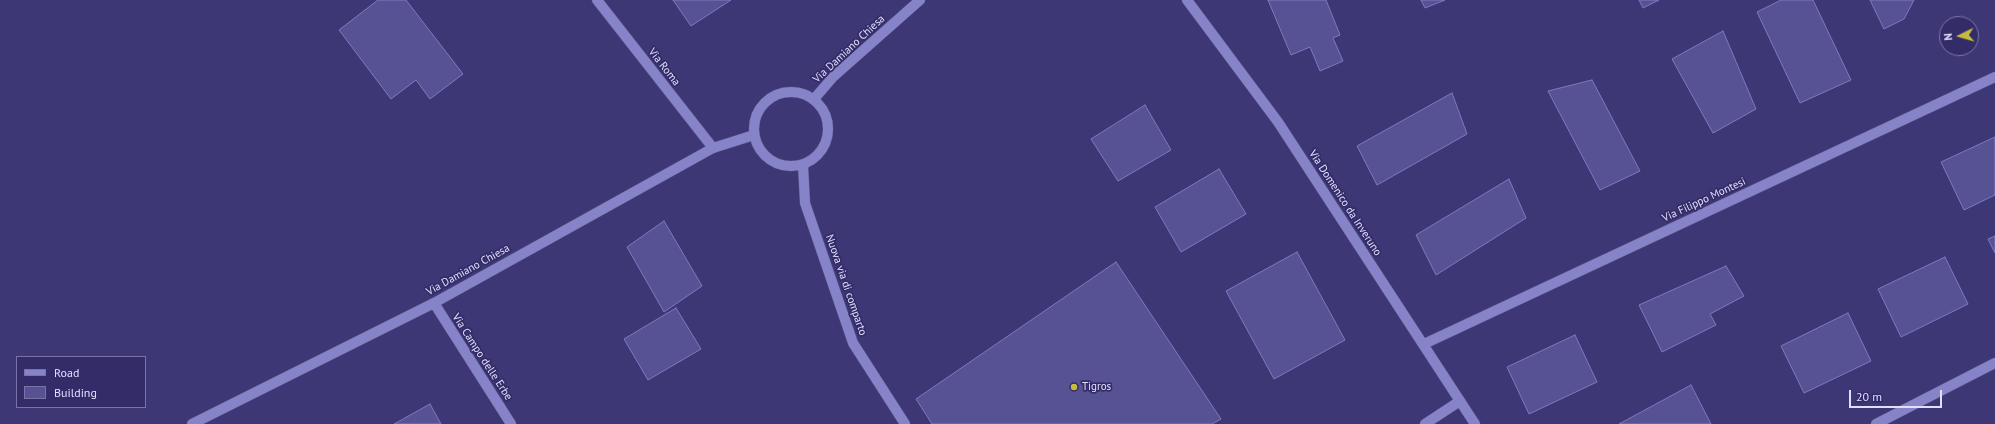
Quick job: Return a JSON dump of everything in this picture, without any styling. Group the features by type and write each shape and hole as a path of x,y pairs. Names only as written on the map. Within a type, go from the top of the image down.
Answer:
{"street":[{"name":"Via Roma","path":"597,0 713,148"},
{"name":"Via Damiano Chiesa","path":"814,99 833,77 920,0"},
{"name":"Via Domenico da Inveruno","path":"1187,0 1278,122 1476,424"},
{"name":"Via Filippo Montesi","path":"1424,344 1995,77"},
{"path":"790,92 802,93 814,99 822,108 827,118 828,136 822,152 813,160 803,165 792,167 772,161 763,154 757,145 754,135 754,122 759,110 767,100 778,94 790,92"},
{"name":"Via Damiano Chiesa","path":"192,424 434,303 713,148 754,135"},
{"name":"Nuova via di comparto","path":"803,165 805,203 853,343 905,424"},
{"name":"Via Campo delle Erbe","path":"434,303 511,424"},
{"path":"1876,424 1995,363"},
{"path":"1425,424 1460,401"}],"building":[{"path":"378,0 406,0 463,74 430,99 416,80 391,99 339,30"},
{"path":"673,0 731,0 691,26"},
{"path":"1268,0 1326,0 1340,35 1333,38 1343,61 1320,71 1310,47 1291,55"},
{"path":"1421,0 1445,0 1425,8"},
{"path":"1639,0 1659,0 1643,8"},
{"path":"1781,0 1813,0 1851,80 1800,103 1757,12"},
{"path":"1870,0 1914,0 1904,19 1884,29"},
{"path":"1723,31 1756,109 1713,133 1672,59"},
{"path":"1592,80 1640,171 1600,190 1548,91"},
{"path":"1452,93 1467,134 1377,185 1357,146"},
{"path":"1145,105 1171,150 1118,181 1091,139"},
{"path":"1995,137 1995,195 1964,210 1941,162"},
{"path":"1219,169 1246,214 1181,252 1155,207"},
{"path":"1509,179 1526,218 1436,275 1416,235"},
{"path":"664,221 702,286 664,312 627,247"},
{"path":"1995,236 1995,253 1988,239"},
{"path":"1297,252 1345,340 1274,379 1226,291"},
{"path":"1945,257 1968,304 1901,337 1878,289"},
{"path":"1116,262 1221,419 1212,424 932,424 916,399"},
{"path":"1726,266 1744,296 1710,314 1716,325 1662,352 1639,305"},
{"path":"676,308 701,349 648,380 624,339"},
{"path":"1848,313 1871,361 1804,393 1781,346"},
{"path":"1575,335 1597,382 1529,414 1507,367"},
{"path":"1691,385 1711,424 1619,424"},
{"path":"430,404 441,424 394,424"}],"place":[{"name":"Tigros","path":"1074,387"}]}
